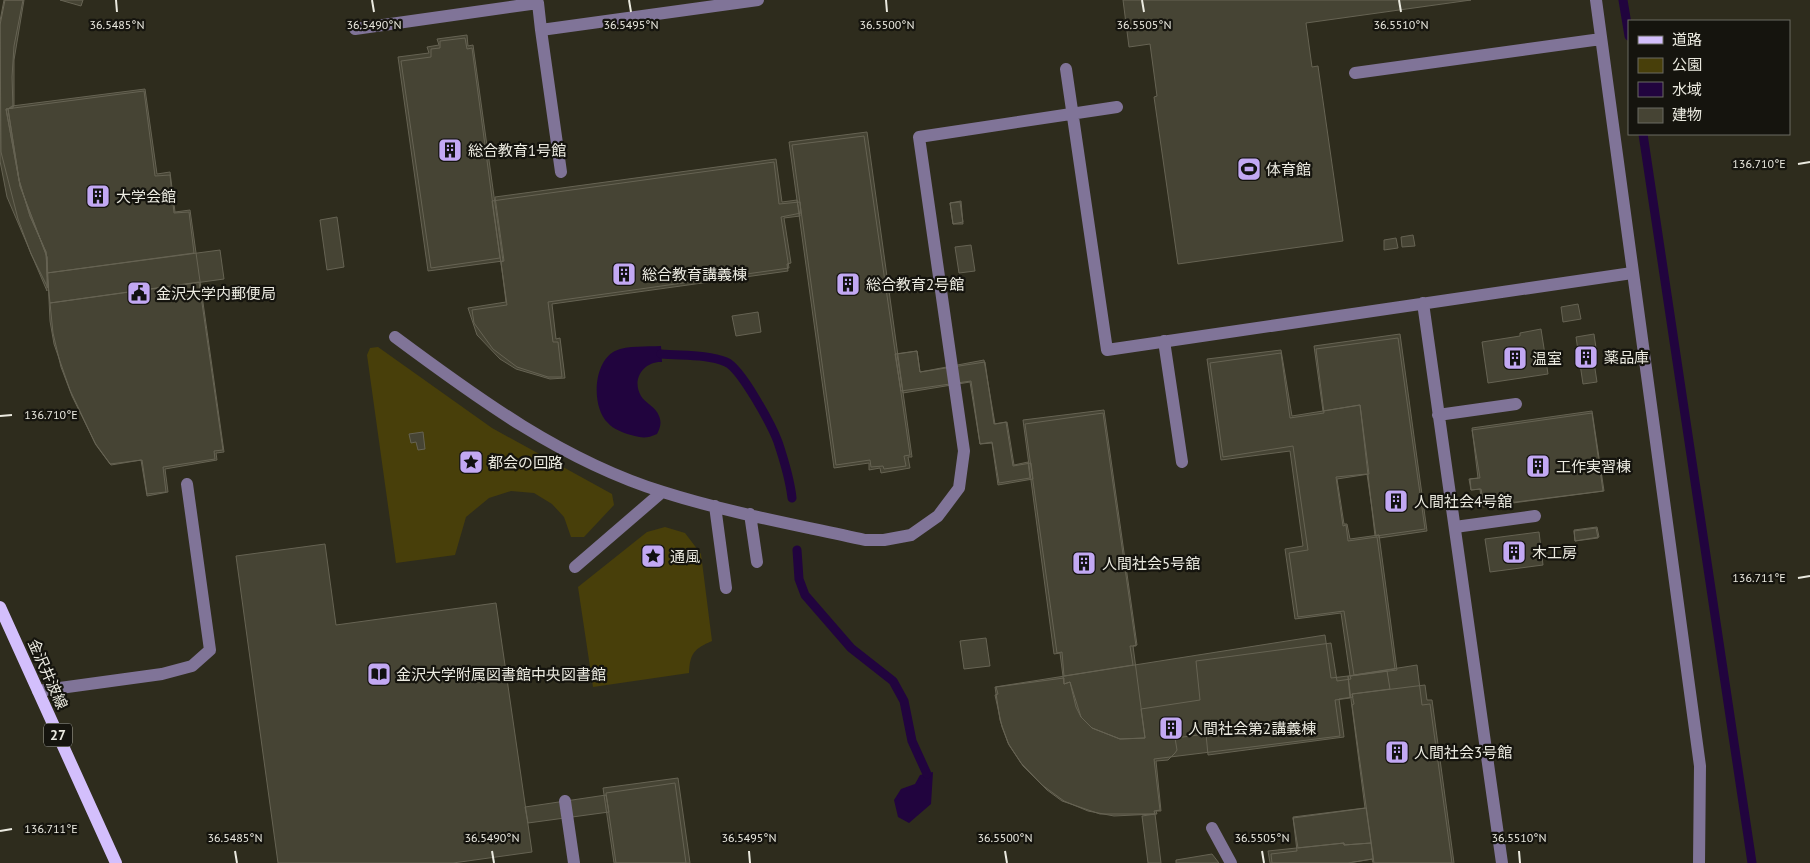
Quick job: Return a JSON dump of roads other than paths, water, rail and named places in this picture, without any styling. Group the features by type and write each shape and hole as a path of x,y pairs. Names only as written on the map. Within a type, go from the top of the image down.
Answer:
{"main road":[{"name":"金沢井波線","path":"0,607 116,863"}],"lane":[{"path":"541,30 758,0"},
{"path":"1596,0 1700,766 1700,863"},
{"path":"355,28 538,3 561,172"},
{"path":"1355,73 1601,39"},
{"path":"1066,69 1107,350 1632,273"},
{"path":"395,337 470,392 556,445 619,475 662,492 865,540 884,540 911,535 938,516 959,488 964,451 919,137 1118,107"},
{"path":"1423,303 1502,863"},
{"path":"1164,342 1182,462"},
{"path":"1438,415 1516,404"},
{"path":"38,692 162,674 192,666 210,650 187,484"},
{"path":"575,567 662,492"},
{"path":"715,506 726,588"},
{"path":"750,514 757,562"},
{"path":"1455,527 1535,516"},
{"path":"564,801 574,863"},
{"path":"1212,828 1231,863"}],"water":[{"path":"661,346 662,362 650,364 645,368 641,372 638,383 638,390 641,396 659,416 660,425 657,434 650,437 641,437 616,429 603,416 599,407 597,385 602,365 608,357 620,349"},
{"path":"933,772 931,804 909,823 898,817 894,800 901,789 915,784 920,775"}],"waterway":[{"path":"1623,0 1628,30"},
{"path":"1643,135 1752,863"},
{"path":"661,354 719,359 726,362 740,375 775,434 790,484 792,498"},
{"path":"797,550 799,579 805,595 851,648 893,681 904,701 912,741 927,774"}],"place":[{"name":"総合教育1号館","path":"450,150"},
{"name":"体育館","path":"1249,169"},
{"name":"大学会館","path":"98,196"},
{"name":"総合教育講義棟","path":"624,274"},
{"name":"総合教育2号館","path":"848,284"},
{"name":"金沢大学内郵便局","path":"139,293"},
{"name":"薬品庫","path":"1586,357"},
{"name":"温室","path":"1515,358"},
{"name":"都会の回路","path":"471,462"},
{"name":"工作実習棟","path":"1538,466"},
{"name":"人間社会4号舘","path":"1396,501"},
{"name":"木工房","path":"1514,552"},
{"name":"通風","path":"653,556"},
{"name":"人間社会5号舘","path":"1084,563"},
{"name":"金沢大学附属図書館中央図書館","path":"379,674"},
{"name":"人間社会第2講義棟","path":"1171,728"},
{"name":"人間社会3号館","path":"1397,752"}]}
